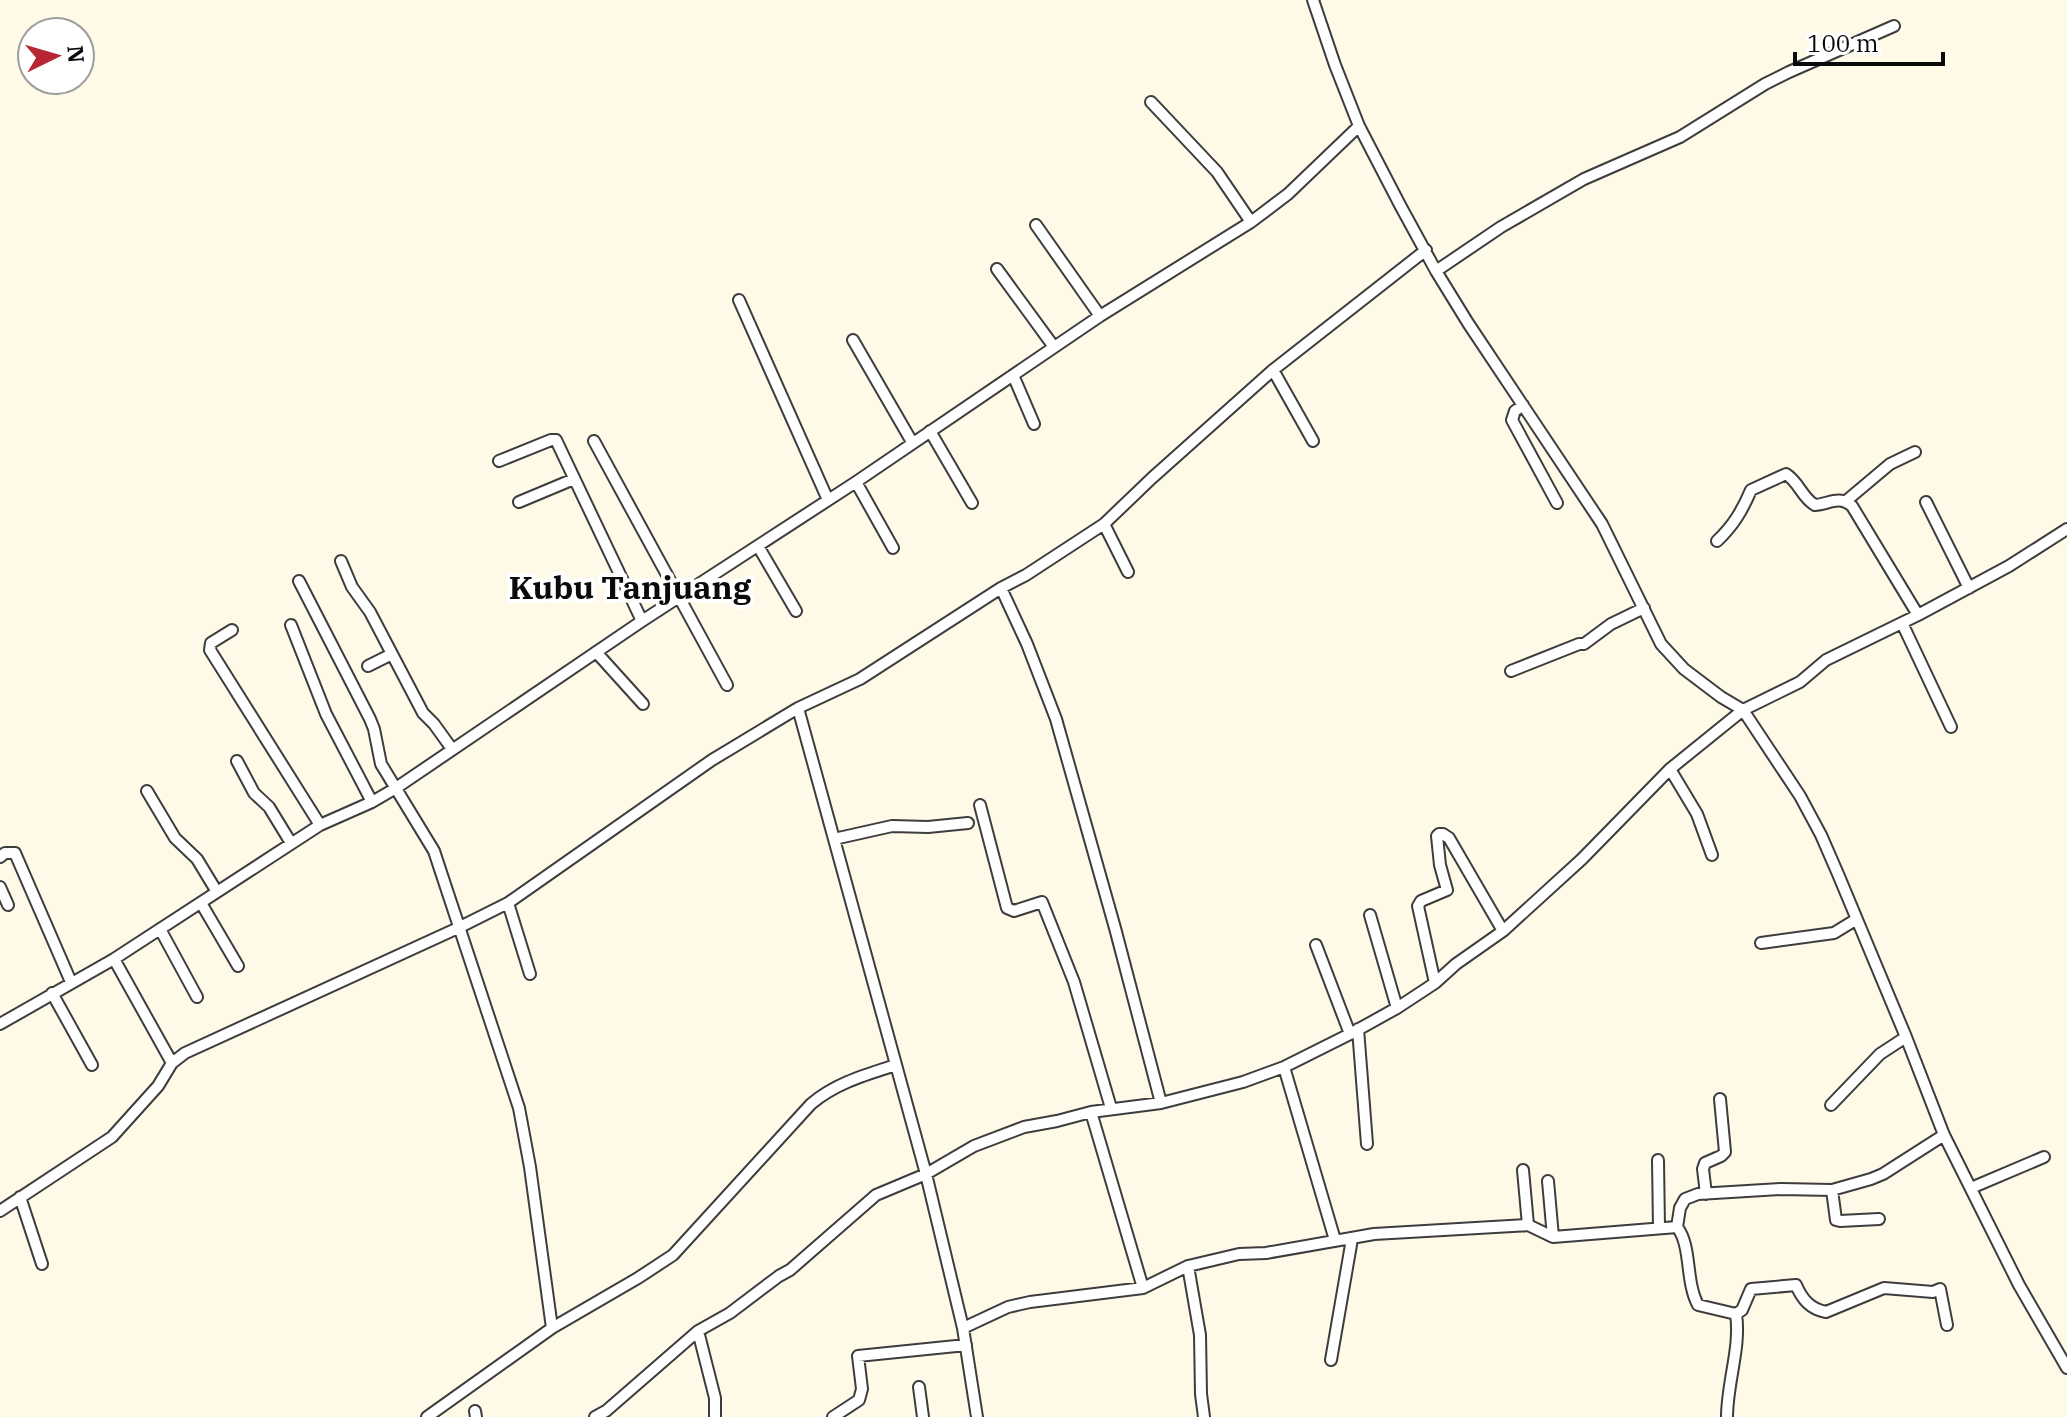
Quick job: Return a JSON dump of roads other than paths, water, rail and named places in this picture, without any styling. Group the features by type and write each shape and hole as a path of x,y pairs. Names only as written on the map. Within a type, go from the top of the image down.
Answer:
{"street":[{"path":"1313,0 1359,126 1400,205 1468,323 1602,524 1661,644 1684,669 1743,710 1800,796 1857,921 1944,1135 2019,1285 2061,1344 2067,1368"},
{"path":"1436,271 1501,227 1584,179 1680,137 1789,72 1894,26"},
{"path":"1151,102 1217,172 1251,222"},
{"path":"0,1024 114,959 320,825 396,788 1100,316 1251,222 1288,194 1359,126"},
{"path":"1036,225 1100,316"},
{"path":"0,1211 112,1137 158,1086 172,1063 185,1053 508,903 712,760 798,708 860,679 1104,524 1273,370 1426,250"},
{"path":"997,269 1054,347"},
{"path":"739,300 828,500"},
{"path":"853,340 912,442"},
{"path":"1273,370 1313,441"},
{"path":"1013,375 1034,424"},
{"path":"1523,405 1515,411 1512,420 1557,503"},
{"path":"930,431 972,503"},
{"path":"499,461 556,440 642,621"},
{"path":"594,441 727,685"},
{"path":"1846,501 1890,464 1915,452"},
{"path":"1717,541 1730,529 1751,490 1786,474 1795,479 1804,495 1815,505 1837,500 1846,501 1852,506 1918,615"},
{"path":"519,502 574,479"},
{"path":"856,482 893,548"},
{"path":"1926,502 1969,588"},
{"path":"1104,524 1128,572"},
{"path":"595,1417 606,1414 698,1331 730,1313 790,1270 876,1195 926,1174 974,1146 1024,1127 1111,1108 1161,1103 1243,1082 1284,1067 1397,1008 1503,931 1582,859 1670,769 1743,710 1800,682 1826,660 2009,566 2067,529"},
{"path":"758,546 796,611"},
{"path":"341,561 352,587 370,612 423,713 452,749"},
{"path":"299,581 370,719 381,764 434,851 519,1108 552,1328"},
{"path":"1001,588 1056,719 1161,1103"},
{"path":"1511,671 1584,644 1611,624 1644,608"},
{"path":"1902,623 1951,727"},
{"path":"291,625 326,714 372,802"},
{"path":"232,630 211,643 210,650 320,825"},
{"path":"596,652 643,704"},
{"path":"368,666 392,654"},
{"path":"798,708 926,1174 963,1328 977,1417"},
{"path":"237,761 254,793 269,807 291,843"},
{"path":"1670,769 1697,814 1712,855"},
{"path":"147,791 175,838 197,859 217,892"},
{"path":"980,805 1007,908 1014,911 1042,902 1051,921 1074,982 1111,1108"},
{"path":"834,839 892,826 928,827 968,823"},
{"path":"1435,983 1418,906 1421,901 1447,890 1439,860 1439,834 1449,838 1503,931"},
{"path":"0,857 5,853 15,853 71,982"},
{"path":"0,887 8,905"},
{"path":"201,903 238,966"},
{"path":"508,903 530,974"},
{"path":"1370,915 1397,1008"},
{"path":"1761,943 1834,933 1857,921"},
{"path":"160,929 197,997"},
{"path":"1316,945 1354,1032 1367,1144"},
{"path":"114,959 172,1063"},
{"path":"52,993 92,1065"},
{"path":"1831,1105 1880,1054 1906,1037"},
{"path":"427,1417 552,1328 673,1255 824,1093 840,1084 896,1065"},
{"path":"1284,1067 1335,1240"},
{"path":"1706,1194 1705,1163 1725,1152 1720,1099"},
{"path":"1091,1112 1143,1288"},
{"path":"1677,1227 1685,1199 1698,1194 1781,1189 1832,1190 1883,1174 1944,1135"},
{"path":"1971,1188 2044,1157"},
{"path":"1658,1160 1659,1228"},
{"path":"1523,1170 1528,1225"},
{"path":"1548,1181 1553,1237"},
{"path":"1832,1190 1836,1220 1879,1219"},
{"path":"20,1197 42,1264"},
{"path":"963,1328 1008,1307 1143,1288 1188,1266 1239,1254 1266,1253 1374,1234 1528,1225 1553,1237 1677,1227"},
{"path":"1677,1227 1684,1235 1688,1275 1698,1305 1736,1314 1742,1310 1751,1289 1796,1285 1801,1297 1816,1310 1826,1312 1884,1288 1933,1292 1940,1289 1947,1325"},
{"path":"1331,1360 1352,1239"},
{"path":"1188,1266 1200,1335 1204,1417"},
{"path":"1727,1417 1738,1329 1736,1314"},
{"path":"698,1331 715,1398 715,1417"},
{"path":"833,1417 859,1400 862,1389 858,1356 966,1345"},
{"path":"919,1387 923,1417"}],"district":[{"name":"Kubu Tanjuang","path":"630,588"}]}
